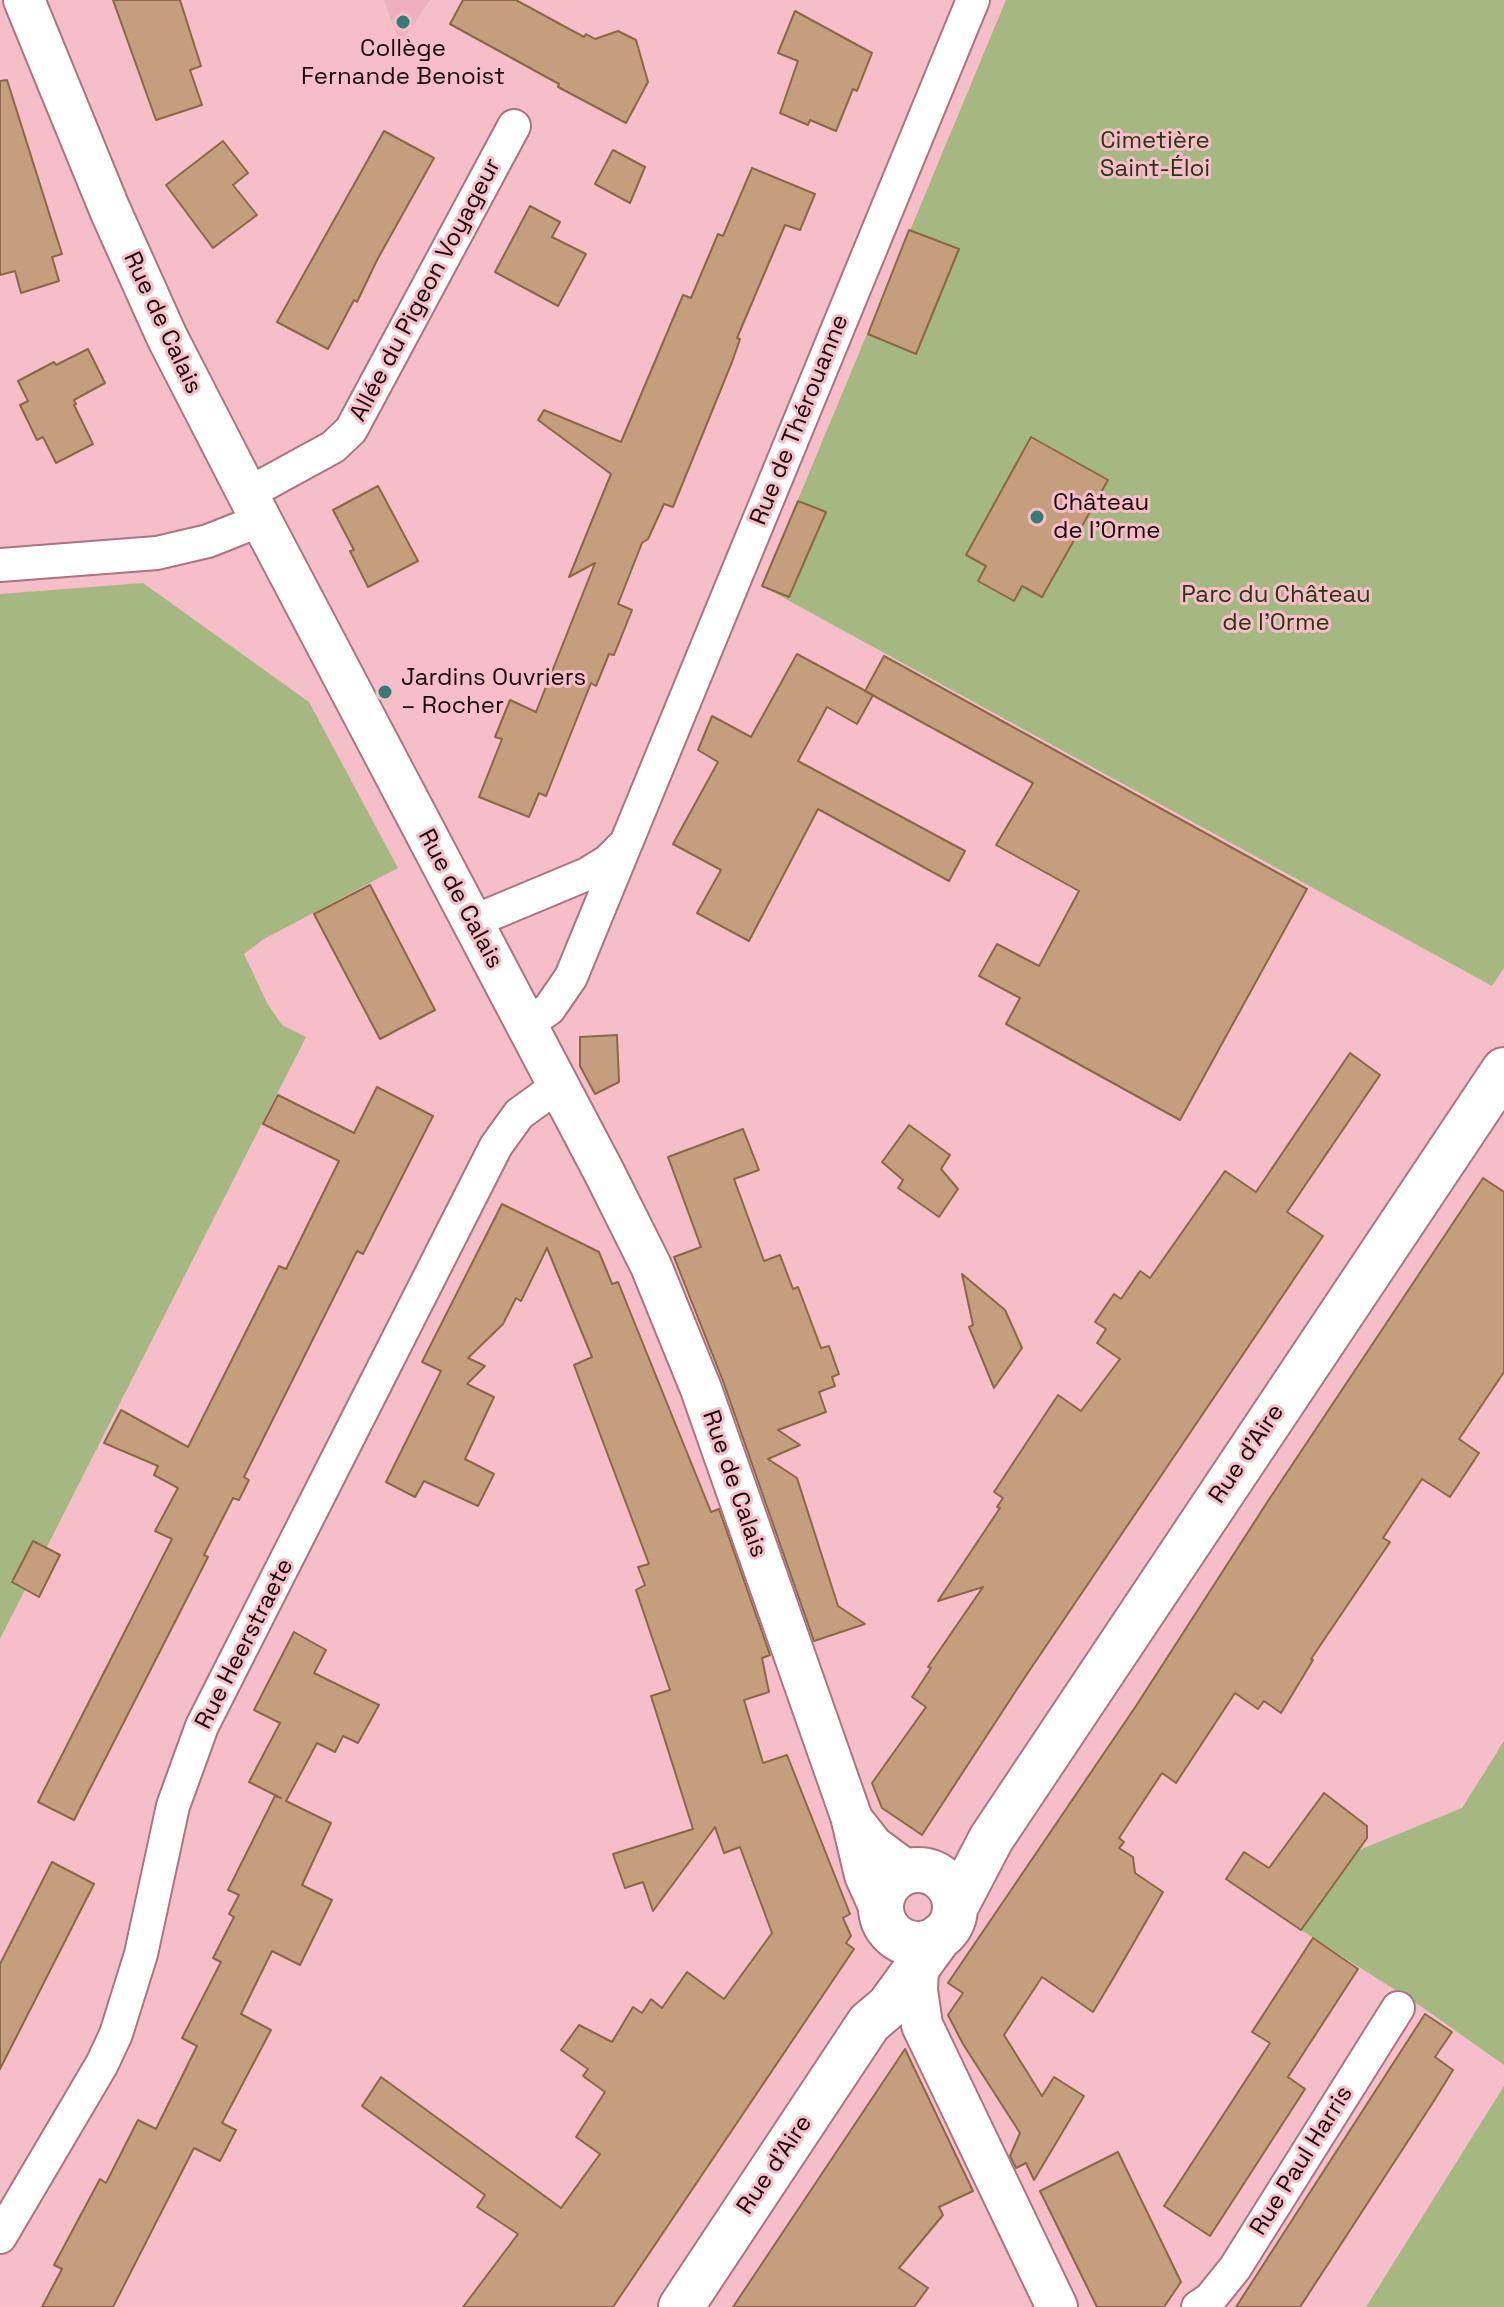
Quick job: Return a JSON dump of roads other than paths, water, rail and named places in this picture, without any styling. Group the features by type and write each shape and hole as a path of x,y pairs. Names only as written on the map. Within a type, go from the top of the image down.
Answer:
{"main road":[{"name":"Rue d'Aire","path":"681,2307 891,2011 931,1911 967,1858 991,1839 1504,1070"},
{"name":"Rue d'Aire","path":"891,2011 887,1922 882,1900 887,1888 896,1877 931,1911"},
{"path":"887,1922 911,1943 923,1943 931,1911"}],"street":[{"name":"Rue de Calais","path":"24,0 138,274 254,507 632,1227 684,1343 851,1816 858,1853 887,1922"},
{"name":"Rue de Thérouanne","path":"527,1024 549,1009 571,977 973,0"},
{"name":"Allée du Pigeon Voyageur","path":"0,565 134,556 208,541 333,447 351,430 514,126"},
{"name":"Rue de Thérouanne","path":"472,922 587,874 616,855 628,840"},
{"name":"Rue Heerstraete","path":"0,2237 102,2064 116,2034 141,1954 173,1806 202,1726 496,1146 519,1114 559,1085"},
{"name":"Rue de Calais","path":"851,1816 873,1846 931,1911"},
{"name":"Rue Paul Harris","path":"1198,2307 1210,2299 1235,2268 1398,2008"},
{"path":"891,2011 1057,2307"}],"place":[{"name":"Collège Fernande Benoist","path":"403,22"},
{"name":"Château de l'Orme","path":"1037,517"},
{"name":"Jardins Ouvriers – Rocher","path":"385,692"}],"park label":[{"name":"Cimetière Saint-Éloi","path":"1155,155"},
{"name":"Parc du Château de l'Orme","path":"1276,609"}]}
